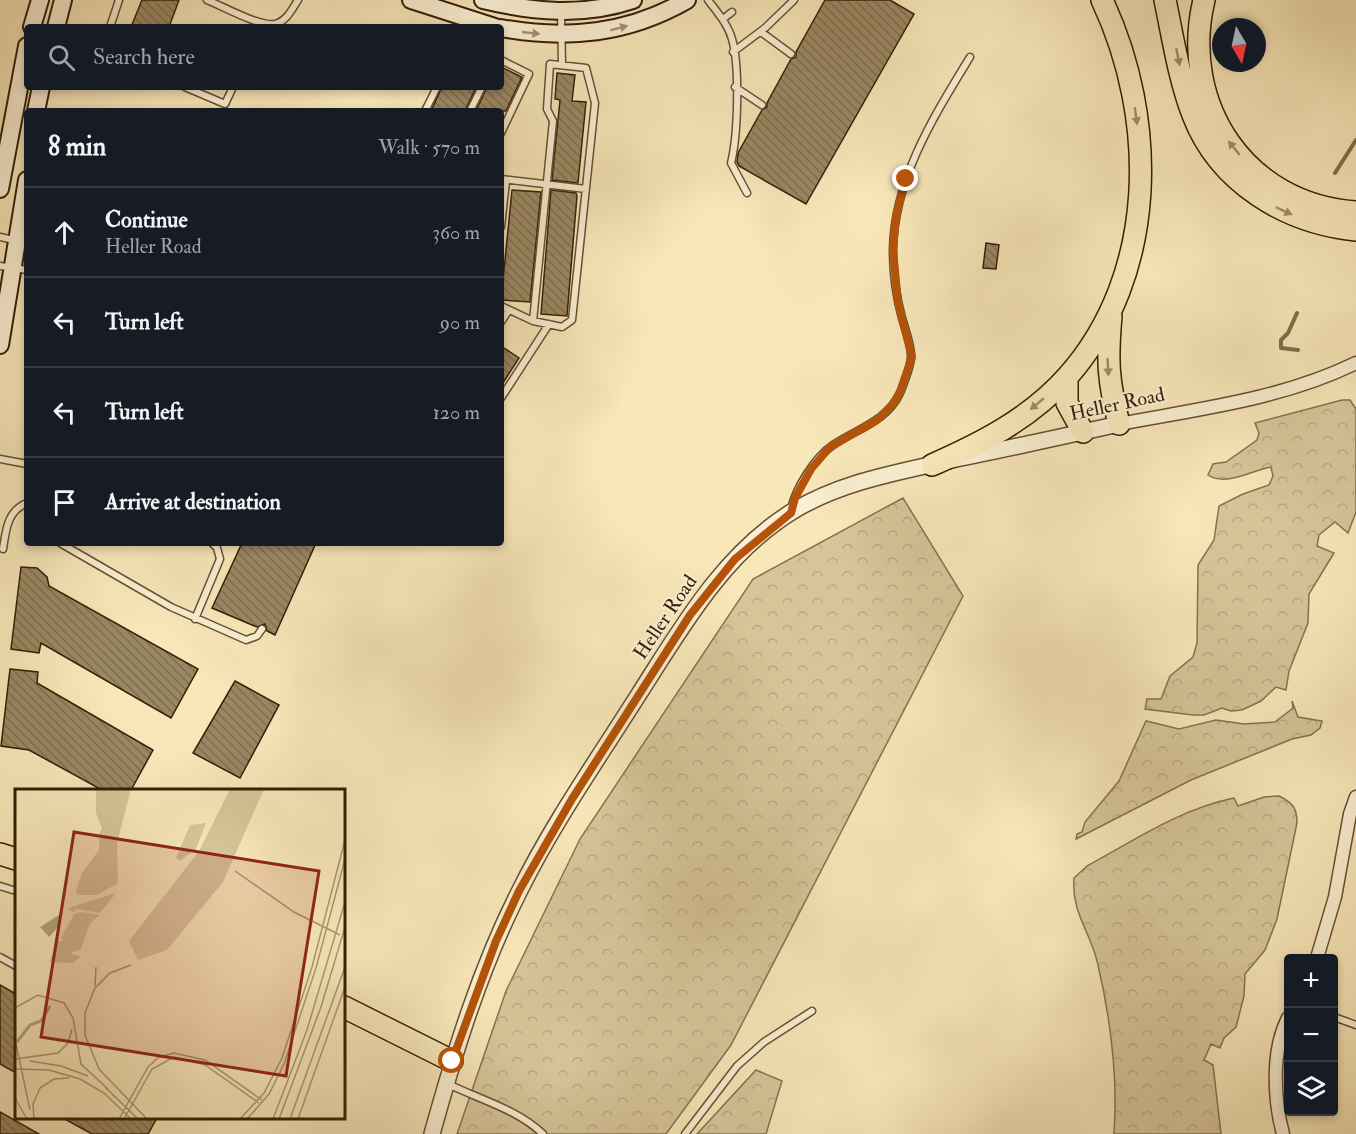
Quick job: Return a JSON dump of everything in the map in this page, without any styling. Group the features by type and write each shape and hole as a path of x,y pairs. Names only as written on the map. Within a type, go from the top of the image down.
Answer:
{"highway":[{"path":"932,465 982,443 1011,425 1067,377 1085,354 1111,309 1131,258 1142,166 1135,111 1121,46 1102,0"},
{"path":"1165,0 1190,106 1199,129 1214,153 1242,184 1278,208 1317,224 1356,230"},
{"path":"1204,0 1198,41 1200,74 1209,108 1230,144 1260,175 1284,191 1325,207 1356,212"},
{"path":"1111,309 1107,363 1110,388 1119,424"},
{"path":"1067,377 1067,403 1083,432"},
{"path":"0,854 15,859"},
{"path":"345,1008 452,1061"}],"main road":[{"path":"33,24 40,0"},
{"path":"57,24 63,0"},
{"path":"411,0 486,24"},
{"path":"483,0 521,4 561,12 595,9 633,0"},
{"path":"504,28 561,35 593,33 624,27 654,17 687,0"},
{"path":"0,189 24,62"},
{"path":"37,108 40,90"},
{"path":"0,345 13,268 22,242 24,217"}],"street":[{"name":"Heller Road","path":"432,1134 452,1061 496,941 519,891 567,807 709,588 735,559 791,513 828,493 874,477 1205,407 1307,382 1356,363"},
{"path":"1318,954 1335,897 1350,814 1356,797"},
{"path":"1283,1134 1276,1109 1276,1065 1284,1034"}],"lane":[{"path":"111,24 119,0"},
{"path":"207,0 264,24"},
{"path":"274,24 286,18 298,0"},
{"path":"708,0 723,19 732,39 735,146 731,163 747,193"},
{"path":"733,52 760,32 794,0"},
{"path":"561,12 562,65"},
{"path":"723,19 732,12"},
{"path":"760,32 791,54"},
{"path":"791,513 795,498 819,459 830,447 877,420 893,404 900,392 912,357 895,278 893,250 896,215 906,179 927,130 970,57"},
{"path":"504,62 529,74 504,127"},
{"path":"504,308 532,321 562,327 572,320 595,103 586,68 550,64 547,109 553,121 532,321"},
{"path":"735,87 762,105"},
{"path":"192,90 225,104 232,90"},
{"path":"426,108 436,90"},
{"path":"472,108 480,90"},
{"path":"504,180 586,189"},
{"path":"0,237 22,242"},
{"path":"504,318 509,310"},
{"path":"504,393 549,324"},
{"path":"0,459 24,463"},
{"path":"3,549 10,517 24,504"},
{"path":"65,546 195,619 246,640 257,636 262,629"},
{"path":"195,619 220,559 215,546"},
{"path":"0,886 15,891"},
{"path":"0,957 15,965"},
{"path":"685,1134 737,1066 764,1042 812,1011"},
{"path":"1338,1018 1356,1024"},
{"path":"446,1082 505,1110 543,1134"}],"green space":[{"path":"1342,400 1350,400 1356,409 1356,512 1348,533 1335,522 1319,535 1317,546 1334,553 1309,594 1308,623 1289,671 1286,690 1276,687 1261,701 1242,710 1231,711 1222,708 1204,715 1193,715 1145,709 1147,699 1161,699 1170,676 1193,657 1197,643 1198,565 1214,540 1219,506 1269,485 1273,476 1271,467 1231,479 1215,478 1208,475 1213,464 1226,462 1257,440 1259,433 1255,423"},
{"path":"903,498 963,596 731,1045 666,1134 457,1134 506,991 580,839 753,579"},
{"path":"1292,701 1298,717 1322,721 1320,728 1311,735 1292,739 1191,780 1076,839 1077,834 1082,832 1085,822 1119,781 1146,721 1179,729 1216,720 1244,724 1275,722 1293,708"},
{"path":"1279,796 1293,806 1297,823 1277,919 1265,950 1245,974 1244,996 1236,1027 1224,1038 1220,1048 1211,1044 1204,1060 1213,1065 1221,1134 1114,1134 1114,1070 1107,1007 1095,953 1078,912 1074,878 1087,866 1176,817 1234,798 1238,806 1264,797"},
{"path":"756,1070 782,1081 766,1134 697,1134"}],"building":[{"path":"142,0 179,0 170,24 132,24"},
{"path":"825,0 890,0 914,14 806,204 739,166 737,162 738,153 762,110 767,107 791,59 796,57 796,52"},
{"path":"504,68 522,77 506,111 504,108 477,108 486,90 504,90"},
{"path":"557,73 575,75 572,101 586,102 578,183 552,180 560,100 555,99"},
{"path":"441,90 475,90 466,108 432,108"},
{"path":"512,190 541,192 530,302 504,300 504,270"},
{"path":"551,190 576,193 577,196 567,316 541,314"},
{"path":"986,243 999,245 996,269 983,268"},
{"path":"504,348 519,358 504,381"},
{"path":"241,546 315,546 275,635 267,631 265,624 257,627 212,608"},
{"path":"21,567 37,568 47,577 49,586 198,669 171,718 41,643 39,653 11,649"},
{"path":"10,669 38,672 37,683 153,750 132,789 100,789 29,750 1,746"},
{"path":"235,681 279,705 240,778 193,753"},
{"path":"0,985 15,993 15,1072 0,1064"},
{"path":"0,1112 39,1134 0,1134"},
{"path":"65,1119 156,1119 148,1134 92,1134"}],"waterway":[{"path":"1335,173 1356,140"},
{"path":"1297,313 1288,333 1281,340 1281,348 1298,350"}],"route":[{"path":"452,1061 474,996 519,891 572,799 690,615 709,588 735,559 764,532 791,513 795,498 811,469 830,447 877,420 893,404 900,392 912,357 898,303 893,250 896,215 906,179"}]}
